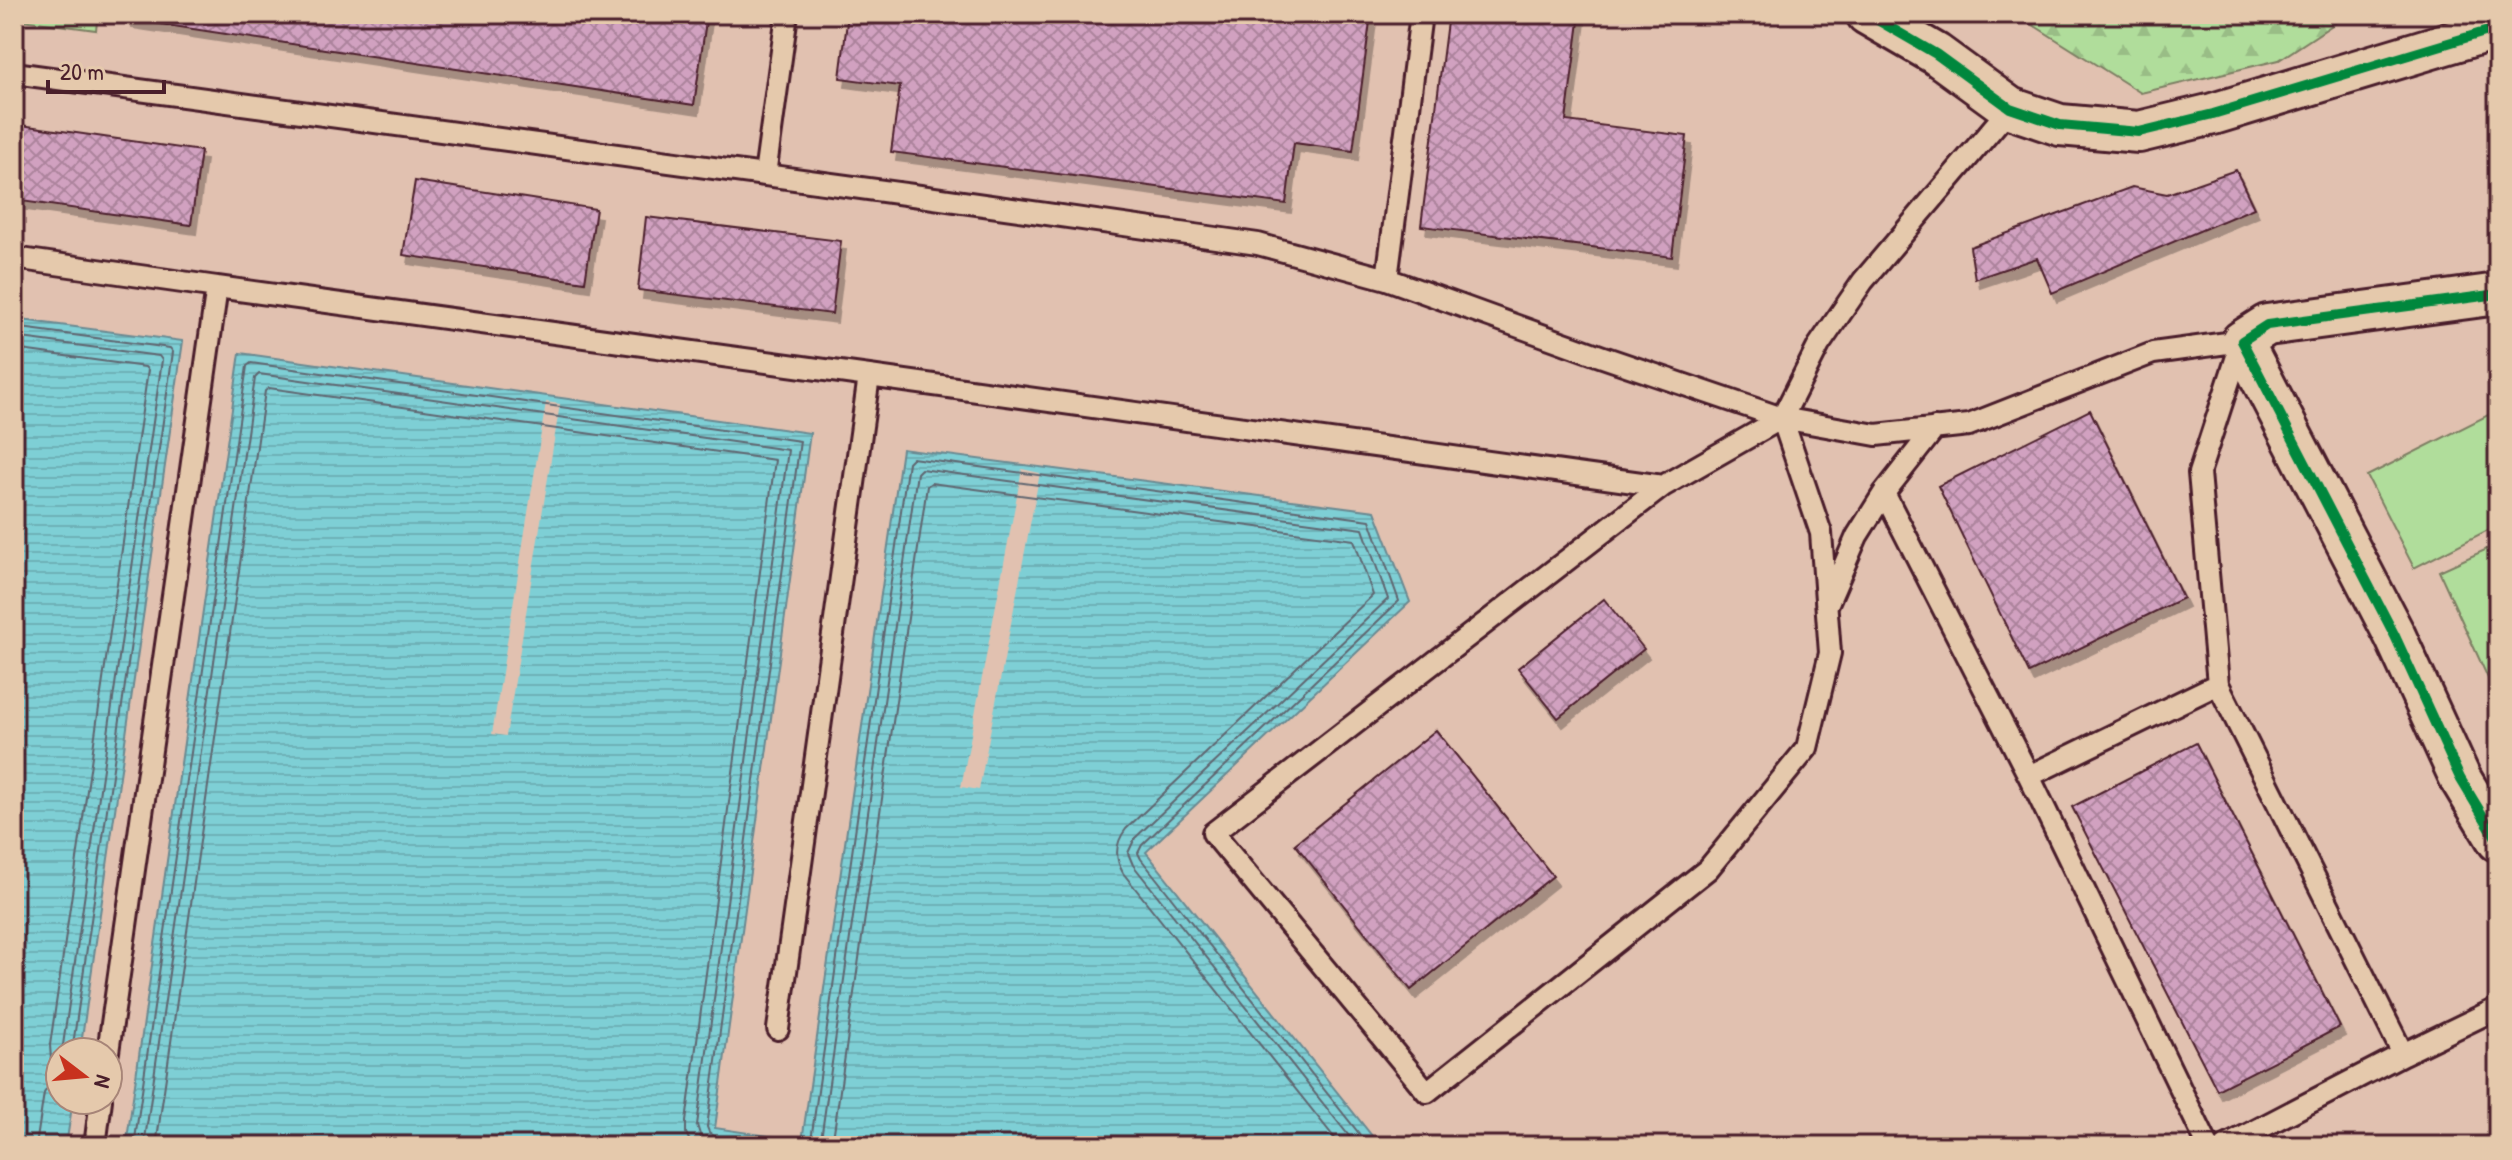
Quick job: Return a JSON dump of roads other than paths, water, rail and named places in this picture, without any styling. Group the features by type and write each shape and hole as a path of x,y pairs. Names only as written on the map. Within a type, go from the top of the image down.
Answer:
{"street":[{"path":"1867,14 1936,54 2010,108 2060,125 2139,132 2213,114 2498,28"},
{"path":"2498,294 2267,325 2242,341 2395,636 2460,778 2498,841"}],"lane":[{"path":"765,175 787,14"},
{"path":"1387,279 1421,14"},
{"path":"14,73 1258,244 1387,279 1782,418 1876,435 1969,425 2153,353 2242,341 2199,473 2218,684 2403,1054"},
{"path":"1782,418 1821,533 1830,653 1807,748 1708,869 1427,1092 1213,833 1663,486 1782,418 1819,345 1863,281 2010,108"},
{"path":"14,258 1663,486"},
{"path":"110,1036 217,287"},
{"path":"778,1029 869,376"},
{"path":"1826,607 1857,536 1884,493 1935,428"},
{"path":"1884,493 2029,776 2208,1146"},
{"path":"2029,776 2218,684"},
{"path":"2226,1146 2498,1008"},
{"path":"95,1146 99,1116"}],"water":[{"path":"14,319 183,341 82,1036 44,1036 44,1116 71,1116 66,1146 14,1146"},
{"path":"240,353 810,433 715,1128 802,1141 902,449 1375,511 1410,602 1146,852 1380,1146 126,1146"}]}
